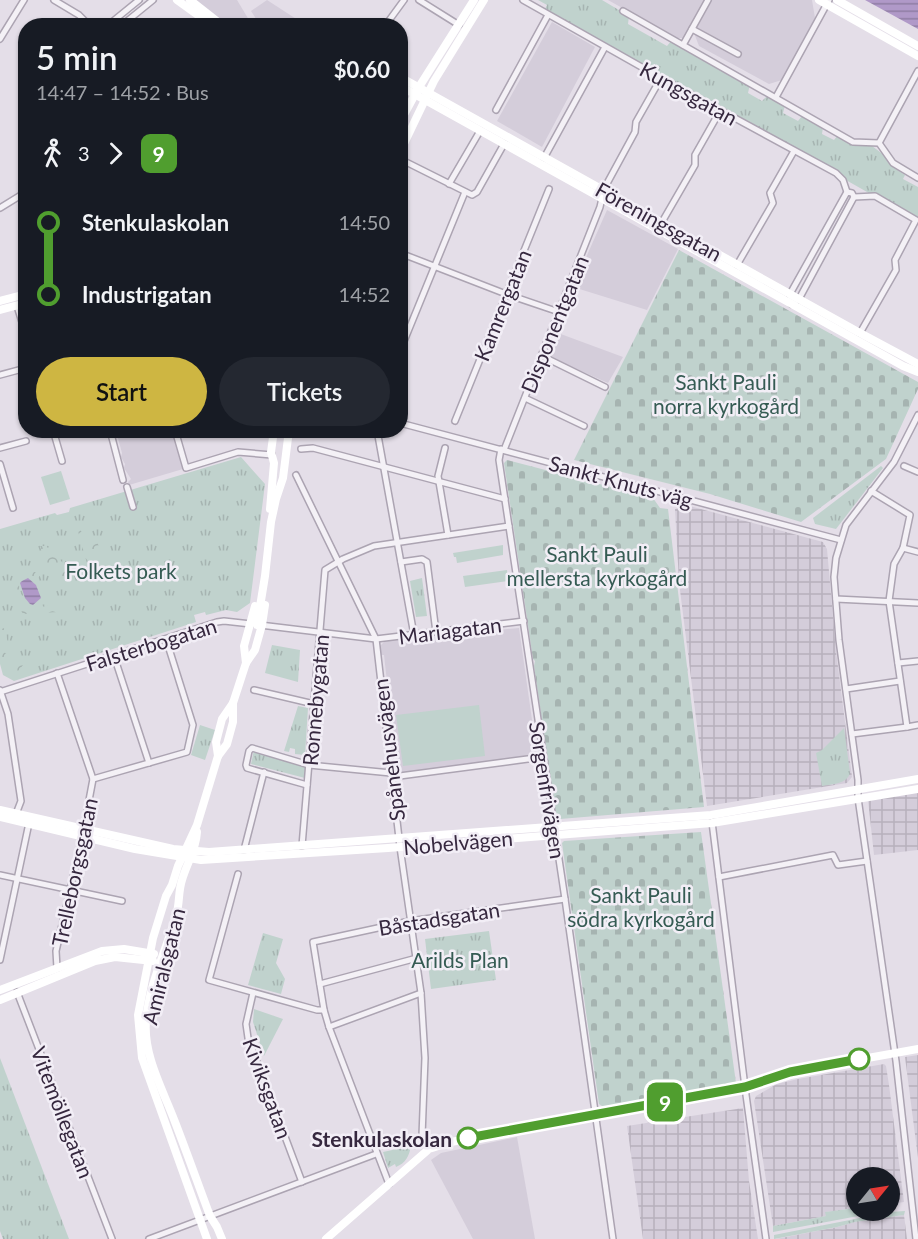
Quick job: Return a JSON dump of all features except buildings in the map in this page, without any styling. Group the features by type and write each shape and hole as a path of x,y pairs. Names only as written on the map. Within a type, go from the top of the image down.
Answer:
{"main road":[{"path":"177,0 202,18"},
{"path":"190,0 213,18"},
{"path":"408,107 474,0"},
{"path":"408,135 427,96 484,0"},
{"path":"819,0 829,2 918,56"},
{"path":"837,0 918,46"},
{"name":"Föreningsgatan","path":"408,84 417,91 543,161 603,198 792,304 917,367"},
{"name":"Föreningsgatan","path":"408,89 417,91"},
{"name":"Föreningsgatan","path":"427,96 480,131 604,189 917,367"},
{"path":"0,301 18,296"},
{"path":"0,310 16,306"},
{"name":"Amiralsgatan","path":"271,522 273,438"},
{"name":"Amiralsgatan","path":"246,663 244,646 266,600 265,576 271,522 284,478 288,438"},
{"name":"Amiralsgatan","path":"222,1239 210,1216 148,1048 146,1020 161,959 181,901 180,886 188,855 218,756 216,742 222,719 233,703 246,663 255,650 256,601 265,576"},
{"name":"Nobelvägen","path":"712,819 918,779"},
{"name":"Nobelvägen","path":"0,817 188,855 399,843 712,819 918,789"},
{"name":"Nobelvägen","path":"0,810 83,833"},
{"name":"Nobelvägen","path":"188,855 302,846 399,843"},
{"name":"Amiralsgatan","path":"188,855 166,896 153,938 138,1015 142,1058 207,1239"},
{"path":"0,1000 57,968 102,951 111,949 161,959"},
{"path":"0,990 16,989 98,960 115,957 151,957"},
{"path":"326,1239 429,1149 450,1142 745,1087 790,1072 918,1049"}],"street":[{"path":"0,39 24,0"},
{"path":"54,0 82,18"},
{"path":"117,18 140,0"},
{"path":"131,18 153,0"},
{"path":"391,18 404,0"},
{"path":"419,0 459,25"},
{"name":"Kungsgatan","path":"523,0 720,111 836,173 843,180 847,192 852,193 854,197"},
{"path":"683,45 708,0"},
{"path":"776,97 829,2"},
{"name":"Kungsgatan","path":"623,11 854,142 879,143"},
{"path":"495,110 548,15"},
{"path":"692,29 738,54"},
{"path":"543,161 604,46"},
{"path":"918,71 879,143 893,163 918,178"},
{"path":"604,189 635,132 636,122 661,78"},
{"path":"662,222 695,165 695,155 720,111"},
{"path":"449,184 480,131"},
{"path":"408,163 465,192 475,194 504,144"},
{"path":"737,265 773,203 770,193 794,151"},
{"name":"Kamrergatan","path":"454,421 549,189"},
{"name":"Disponentgatan","path":"503,449 542,356 603,198 604,189"},
{"path":"408,332 465,192"},
{"path":"847,192 790,294 792,304 799,299 854,197 875,196 916,220 894,260 896,270 860,333"},
{"path":"0,208 18,197"},
{"path":"408,256 559,312"},
{"path":"16,306 18,312"},
{"path":"542,356 605,387"},
{"path":"0,375 18,370"},
{"path":"525,398 584,426"},
{"path":"916,1239 895,1053 858,798 839,640 835,567 846,525 894,462 918,415"},
{"name":"Sankt Knuts väg","path":"408,425 841,540"},
{"path":"55,438 62,461"},
{"path":"112,438 123,480"},
{"path":"177,438 186,468 238,452 272,455"},
{"path":"379,438 414,635"},
{"path":"0,448 26,441"},
{"path":"301,449 313,448 495,499 505,499"},
{"path":"445,448 438,476 448,535"},
{"name":"Sorgenfrivägen","path":"503,449 499,460 613,1239"},
{"path":"0,464 13,508"},
{"path":"904,466 918,472"},
{"name":"Spånehusvägen","path":"296,475 376,639 399,843 421,993 425,1058 422,1136 429,1149"},
{"path":"127,487 133,507"},
{"path":"871,491 910,514 903,548 894,564 889,601 907,727"},
{"path":"338,562 369,547 509,526"},
{"path":"903,548 918,552"},
{"path":"401,562 422,559 427,562 436,632"},
{"name":"Ronnebygatan","path":"302,846 325,570 338,562"},
{"path":"836,599 918,603"},
{"name":"Falsterbogatan","path":"0,691 224,621 376,639"},
{"name":"Mariagatan","path":"376,639 524,621"},
{"path":"93,779 187,752 193,725 166,639"},
{"path":"114,656 149,763"},
{"path":"898,663 918,661"},
{"name":"Trelleborgsgatan","path":"57,674 93,779 71,890 56,951 57,968"},
{"path":"846,689 900,681"},
{"path":"254,690 314,704"},
{"path":"0,691 8,714 21,801 16,814"},
{"path":"852,734 918,725"},
{"path":"308,785 247,768 249,751 252,748 309,765 392,775 543,757"},
{"path":"244,850 264,772"},
{"path":"712,819 766,1239"},
{"path":"0,960 29,823"},
{"path":"719,877 833,855 838,865 867,861"},
{"path":"238,874 209,980 324,1010"},
{"path":"0,875 122,901"},
{"name":"Båstadsgatan","path":"320,984 314,942 410,921 565,899"},
{"path":"389,1184 329,1028 320,984 417,958"},
{"name":"Vitemöllegatan","path":"16,989 111,1239"},
{"name":"Kiviksgatan","path":"253,993 246,1024 248,1038 302,1182"},
{"path":"329,1028 421,993"},
{"path":"149,1239 376,1154"}],"shaded area":[{"path":"194,0 237,0 248,18 219,18"},
{"path":"267,0 295,18 256,18 251,11"},
{"path":"608,0 706,0 685,38 676,38"},
{"path":"712,0 812,0 815,18 782,80 769,84 699,46 694,33"},
{"path":"865,0 918,0 918,29"},
{"path":"552,22 595,47 542,147 497,121"},
{"path":"607,210 678,249 647,310 573,287"},
{"path":"558,333 623,357 608,383 548,356"},
{"path":"118,438 175,438 183,469 129,485 128,482 131,479 124,468"},
{"path":"686,505 823,542 827,549 836,651 852,777 847,783 707,806 679,582 675,509"},
{"path":"28,578 36,585 41,598 33,605 25,598 20,583"},
{"path":"519,628 537,755 395,772 394,739 390,739 389,735 393,734 391,712 387,712 384,692 388,691 384,655 380,655 380,646 385,641"},
{"path":"918,791 918,850 874,855 868,800"},
{"path":"918,1055 918,1158 905,1057"},
{"path":"884,1064 889,1085 900,1167 846,1167 846,1209 826,1212 826,1216 773,1226 754,1101 756,1096 777,1084"},
{"path":"743,1108 749,1181 758,1239 643,1239 627,1126"},
{"name":"Stenkulaskolan","path":"517,1137 535,1239 473,1239 431,1160 441,1153"},
{"path":"900,1171 904,1202 900,1203"},
{"path":"904,1215 907,1239 776,1239 855,1222 900,1221 900,1216"}],"green space":[{"path":"538,0 602,0 629,16 628,24 667,46 672,40 750,84 748,93 762,101 768,95 785,105 783,113 798,121 802,116 823,127 822,134 834,140 838,135 852,143 872,146 884,155 893,167 905,175 903,179 918,187 918,221 545,9 547,5"},
{"name":"Sankt Pauli norra kyrkogård","path":"679,250 918,382 918,389 886,459 801,522 710,494 574,460"},
{"name":"Folkets park","path":"241,457 265,484 250,603 237,612 226,610 206,615 205,612 194,615 196,622 14,681 3,675 0,664 0,529 55,513 57,515 69,512 70,508"},
{"name":"Sankt Pauli mellersta kyrkogård","path":"507,460 653,498 660,508 668,509 704,807 560,819 556,815 504,463"},
{"path":"881,466 883,468 836,529 815,524 813,518"},
{"path":"61,471 70,499 50,505 41,477"},
{"path":"79,523 84,542 96,538 106,569 90,574 76,524"},
{"path":"503,545 503,555 457,563 453,553"},
{"path":"40,546 46,546 65,565 70,565 71,571 60,585 53,579"},
{"path":"31,570 40,575 36,582 29,577 19,581 23,598 30,606 41,604 44,607 51,604 48,599 51,596 55,597 58,612 23,614 18,606 12,585 19,574"},
{"path":"507,570 508,581 465,587 463,576"},
{"path":"422,578 427,616 416,617 410,581"},
{"path":"5,628 8,644 3,651 12,659 26,657 12,679 4,674 0,661 0,629"},
{"path":"272,645 300,650 298,682 265,673"},
{"path":"479,705 485,756 403,766 396,715"},
{"path":"298,706 308,708 305,755 295,754 295,749 290,748 289,752 284,751"},
{"path":"200,725 215,730 205,760 191,755"},
{"path":"844,728 850,773 842,781 822,786 816,753"},
{"path":"254,750 308,764 305,778 251,764"},
{"name":"Sankt Pauli södra kyrkogård","path":"701,832 736,1083 605,1108 599,1104 562,843 564,841"},
{"name":"Arilds Plan","path":"489,931 496,980 431,989 425,939"},
{"path":"263,933 283,939 276,963 285,979 281,994 248,985"},
{"path":"254,1009 283,1019 264,1056 253,1022"},
{"path":"0,1058 69,1239 3,1239 0,1231"},
{"path":"411,1146 405,1161 396,1167 395,1164 388,1168 383,1152"},
{"path":"846,1209 846,1218 773,1232 773,1226 826,1216 825,1212"},
{"path":"846,1221 862,1221 774,1239 774,1235"}],"bus line":[{"name":"9","path":"468,1138 745,1087 790,1072 859,1059"}],"place":[{"name":"Stenkulaskolan","path":"468,1138"}]}
